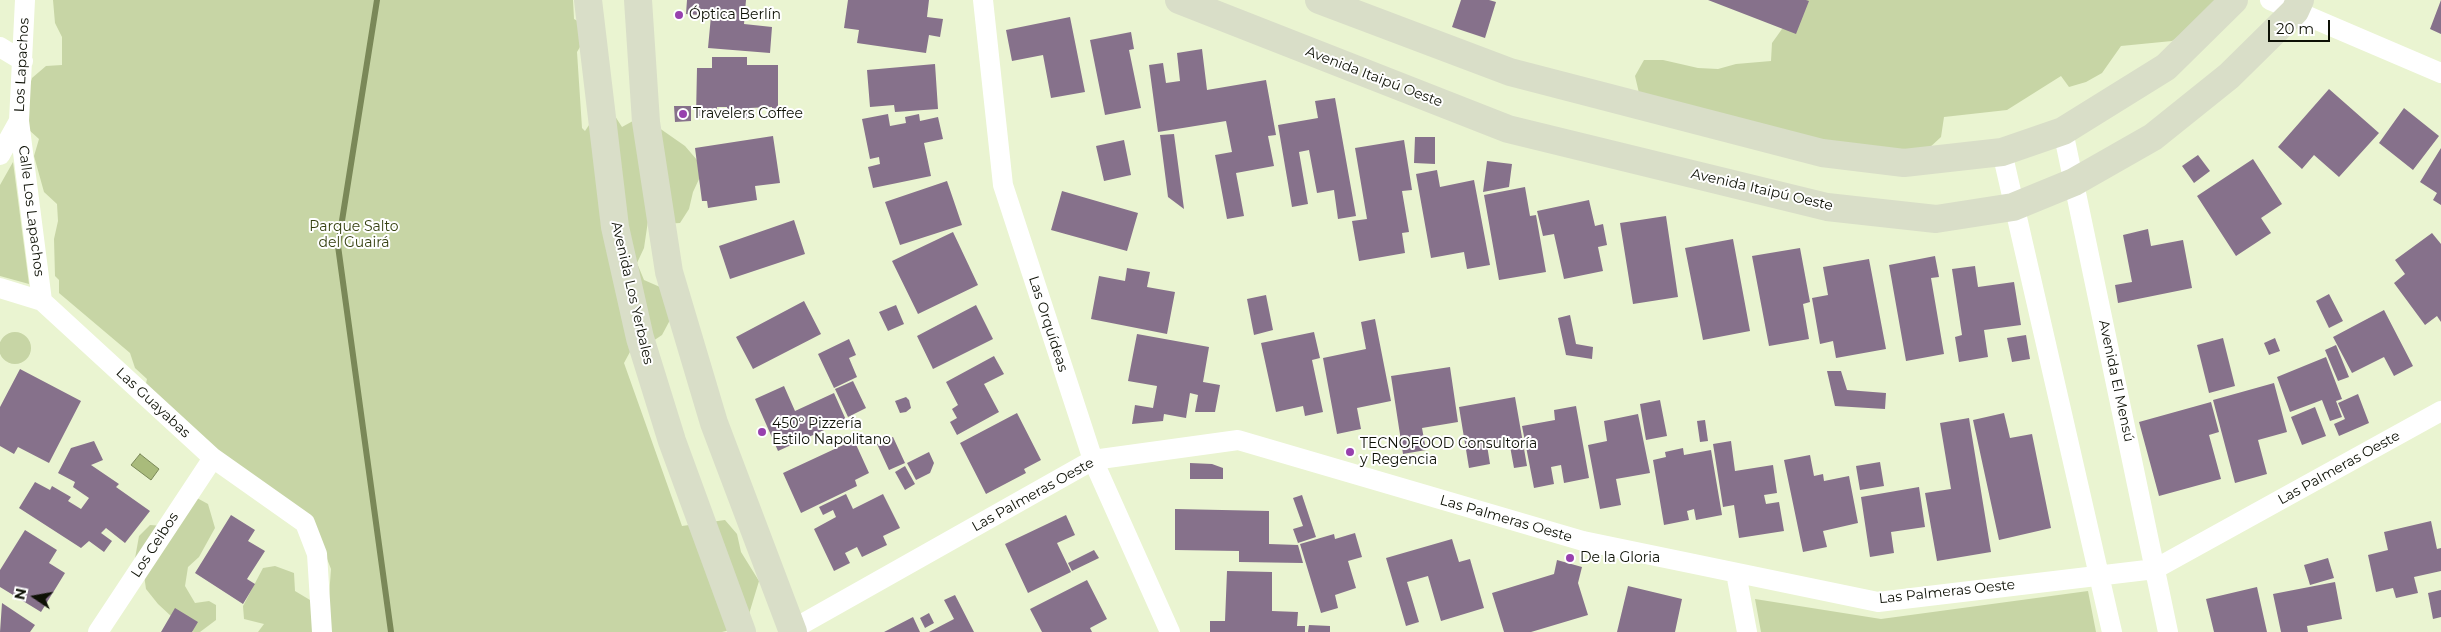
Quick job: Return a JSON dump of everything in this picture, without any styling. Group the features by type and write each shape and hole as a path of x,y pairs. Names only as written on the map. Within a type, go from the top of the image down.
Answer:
{"street":[{"name":"Los Lapachos","path":"0,155 19,121 24,61 25,0"},
{"name":"Avenida Los Yerbales","path":"588,0 615,227 640,338 672,441 742,632"},
{"path":"638,0 646,122 669,272 714,423 791,631"},
{"name":"Las Orquídeas","path":"983,0 1002,185 1093,460 1170,632"},
{"name":"Avenida Itaipú Oeste","path":"1179,0 1508,129 1827,207 1936,219 2013,207 2074,182 2153,137 2229,76 2298,6"},
{"path":"1319,0 1510,72 1822,153 1904,163 2002,152 2063,131 2166,68 2234,0"},
{"path":"2270,0 2298,6 2441,73"},
{"path":"0,48 24,61"},
{"name":"Calle Los Lapachos","path":"19,121 42,301"},
{"name":"Avenida El Mensú","path":"2063,131 2168,632"},
{"path":"2002,152 2013,207 2112,632"},
{"name":"Las Guayabas","path":"0,288 42,301 213,458 305,523 317,554 322,632"},
{"name":"Las Palmeras Oeste","path":"791,631 1093,460 1238,440 1583,542 1878,602 2155,569 2441,411"},
{"name":"Los Ceibos","path":"98,632 213,458"},
{"path":"1736,573 1747,632"}],"green space":[{"name":"Parque Salto del Guairá","path":"53,0 573,0 574,19 585,25 583,42 577,52 582,128 585,131 595,116 613,113 622,127 642,116 685,146 697,160 700,177 693,192 689,209 680,223 663,224 649,214 644,248 637,263 644,280 660,287 670,320 662,335 647,345 631,350 624,363 682,526 725,520 737,534 741,552 759,581 749,614 738,628 722,632 258,632 264,624 244,619 243,606 263,568 275,566 294,573 295,591 310,600 318,601 328,610 331,569 320,541 143,397 147,379 135,368 130,353 59,293 59,280 55,276 54,239 58,221 57,204 44,192 34,156 39,139 29,130 23,111 32,78 46,66 62,65 62,37 55,23"},
{"path":"1804,0 2243,0 2199,22 2172,41 2121,46 2102,73 2086,82 2069,87 2061,76 2007,110 1944,117 1941,137 1928,149 1876,151 1841,148 1639,93 1635,76 1644,60 1663,60 1698,68 1718,69 1736,64 1771,61 1772,43 1782,29 1798,20"},
{"path":"13,162 29,284 0,276 0,185"},
{"path":"15,332 27,336 31,348 27,360 15,364 3,360 -1,348 3,336"},
{"path":"197,498 208,504 215,528 199,557 188,567 185,586 195,603 209,601 216,605 216,620 200,632 194,632 185,629 158,604 146,589 144,575 134,564 139,536 150,525 163,526"},
{"path":"2088,591 2096,632 1761,632 1755,599 1881,619"}],"shaded area":[{"path":"140,454 159,469 151,480 131,465"}],"building":[{"path":"687,0 746,0 744,24 772,27 770,53 708,48 711,16 686,14"},
{"path":"848,0 929,0 927,17 943,19 940,37 929,35 926,53 857,43 859,30 844,28"},
{"path":"1461,0 1489,0 1496,2 1485,38 1452,27"},
{"path":"1708,0 1806,0 1809,1 1796,34"},
{"path":"2441,0 2441,34 2430,29"},
{"path":"1070,17 1085,92 1051,98 1043,55 1012,61 1006,30"},
{"path":"1131,32 1134,49 1129,50 1141,108 1105,115 1090,40"},
{"path":"1202,49 1207,90 1266,80 1276,135 1268,136 1274,166 1236,173 1244,216 1227,219 1215,155 1232,152 1226,121 1158,132 1149,65 1163,63 1166,83 1180,81 1177,53"},
{"path":"712,57 747,57 747,65 778,65 778,114 772,114 772,107 749,108 749,119 727,119 727,107 717,107 717,116 696,116 697,68 712,68"},
{"path":"935,64 938,109 895,112 894,105 870,107 867,70"},
{"path":"2329,89 2379,133 2339,177 2314,155 2302,169 2278,147"},
{"path":"1335,98 1356,216 1338,219 1334,190 1317,193 1309,150 1299,152 1308,204 1292,207 1278,125 1318,118 1315,101"},
{"name":"Travelers Coffee","path":"674,106 691,106 691,121 675,122"},
{"path":"2404,108 2439,136 2413,170 2379,143"},
{"path":"888,114 890,126 906,123 905,117 919,114 920,121 938,117 943,139 924,143 931,176 873,188 868,167 880,164 879,157 870,159 862,119"},
{"path":"1174,134 1184,209 1168,197 1160,135"},
{"path":"773,136 780,183 755,186 757,200 708,208 707,201 702,201 695,148"},
{"path":"1415,137 1435,137 1435,164 1414,163"},
{"path":"1124,140 1131,175 1104,181 1096,146"},
{"path":"1404,140 1412,190 1402,191 1409,232 1402,233 1405,253 1359,261 1352,221 1367,219 1355,148"},
{"path":"2441,148 2441,205 2433,200 2437,193 2420,182"},
{"path":"2198,155 2210,171 2194,183 2182,166"},
{"path":"2253,159 2282,204 2261,218 2271,233 2236,256 2197,196"},
{"path":"1487,161 1512,164 1509,187 1483,192"},
{"path":"1437,170 1440,187 1474,180 1490,265 1467,269 1464,252 1431,258 1416,174"},
{"path":"947,181 962,225 900,245 885,202"},
{"path":"1525,187 1530,216 1536,215 1546,272 1499,280 1484,195"},
{"path":"1062,191 1138,213 1127,251 1051,230"},
{"path":"1589,200 1595,226 1603,224 1607,245 1598,247 1603,271 1564,279 1554,234 1543,236 1537,211"},
{"path":"1666,216 1678,297 1633,304 1620,223"},
{"path":"794,220 805,254 730,279 719,246"},
{"path":"2148,229 2151,246 2183,240 2192,288 2118,303 2115,285 2132,282 2123,235"},
{"path":"953,232 978,285 918,314 892,261"},
{"path":"2432,233 2441,244 2441,322 2437,316 2425,325 2394,283 2405,274 2395,260"},
{"path":"1733,239 1750,331 1703,340 1685,248"},
{"path":"1800,248 1810,302 1803,304 1809,339 1769,346 1752,256"},
{"path":"1935,256 1939,277 1931,278 1944,354 1906,361 1889,265"},
{"path":"1869,259 1886,349 1836,358 1833,341 1820,344 1812,298 1828,295 1823,267"},
{"path":"1975,266 1978,287 2014,282 2021,325 1984,330 1988,357 1959,362 1955,337 1962,335 1952,269"},
{"path":"1127,268 1150,272 1147,287 1175,292 1167,334 1091,319 1099,276 1125,281"},
{"path":"2329,294 2343,321 2329,328 2316,301"},
{"path":"1266,295 1273,330 1254,335 1247,299"},
{"path":"804,301 821,334 753,369 736,337"},
{"path":"896,305 904,324 888,331 879,312"},
{"path":"976,305 993,339 933,369 917,336"},
{"path":"2384,310 2413,366 2394,376 2384,357 2352,373 2333,337"},
{"path":"1570,315 1576,344 1593,347 1592,359 1566,355 1558,318"},
{"path":"1375,319 1391,401 1357,408 1361,429 1337,434 1323,358 1366,349 1361,322"},
{"path":"1314,332 1320,358 1312,360 1323,412 1305,416 1303,406 1276,412 1261,343"},
{"path":"1137,334 1209,347 1203,382 1220,385 1215,412 1195,412 1198,395 1190,393 1186,418 1164,414 1163,421 1132,424 1135,405 1153,408 1157,386 1128,381"},
{"path":"2026,335 2030,359 2012,362 2007,338"},
{"path":"2223,338 2235,386 2209,393 2197,345"},
{"path":"2275,338 2280,351 2269,355 2264,343"},
{"path":"849,339 856,355 849,358 857,377 834,388 818,354"},
{"path":"2336,345 2349,377 2338,381 2325,350"},
{"path":"994,356 1004,374 984,384 999,412 957,435 950,422 957,418 952,409 958,405 946,382"},
{"path":"2326,357 2342,399 2336,401 2342,417 2330,421 2322,400 2290,412 2277,377"},
{"path":"1450,367 1458,422 1422,428 1426,450 1403,454 1391,376"},
{"path":"20,369 81,401 49,463 18,447 14,454 0,446 0,407"},
{"path":"1827,371 1841,371 1847,390 1886,393 1885,409 1835,406"},
{"path":"853,381 866,408 848,417 835,389"},
{"path":"2274,383 2287,432 2258,440 2267,474 2235,483 2213,400"},
{"path":"784,386 795,411 834,393 846,420 778,451 755,399"},
{"path":"2358,394 2369,423 2339,436 2334,424 2345,419 2338,403"},
{"path":"906,397 911,408 906,412 900,413 895,401"},
{"path":"1515,397 1527,466 1514,468 1509,441 1487,445 1490,464 1469,468 1459,407"},
{"path":"1660,400 1667,436 1646,440 1640,404"},
{"path":"2211,402 2219,432 2209,435 2221,479 2159,496 2139,422"},
{"path":"1576,406 1589,478 1564,483 1561,465 1551,467 1554,484 1534,488 1522,426 1555,420 1554,410"},
{"path":"2315,407 2326,436 2302,445 2291,417"},
{"path":"1017,413 1041,460 1024,469 1026,473 986,494 960,443"},
{"path":"2004,413 2010,438 2032,434 2051,528 1999,540 1973,420"},
{"path":"1638,414 1650,473 1616,479 1621,505 1600,509 1588,445 1607,441 1604,421"},
{"path":"1969,418 1991,552 1937,561 1925,493 1951,489 1940,423"},
{"path":"1705,420 1708,441 1700,442 1697,421"},
{"path":"893,437 905,463 889,470 877,444"},
{"path":"854,440 869,473 855,480 857,486 801,513 783,473"},
{"path":"94,441 103,460 91,465 119,484 116,487 150,511 125,543 106,528 101,533 112,541 104,552 89,541 81,548 19,508 35,482 50,490 52,486 71,497 68,501 81,509 89,498 73,487 75,482 58,473 71,448"},
{"path":"1731,441 1735,471 1773,465 1777,493 1764,495 1766,504 1779,502 1784,531 1739,538 1734,505 1723,507 1713,444"},
{"path":"1683,448 1684,455 1711,450 1722,515 1696,520 1694,509 1687,511 1689,520 1664,525 1653,460 1666,457 1665,452"},
{"path":"929,452 934,463 930,473 916,480 907,463"},
{"path":"1810,455 1814,476 1823,474 1824,481 1849,476 1858,523 1823,531 1827,547 1803,552 1784,460"},
{"path":"1880,462 1884,486 1860,490 1856,466"},
{"path":"1190,463 1212,464 1223,468 1223,479 1190,479"},
{"path":"905,466 915,484 905,490 895,472"},
{"path":"1919,487 1925,527 1891,532 1894,553 1870,557 1861,497"},
{"path":"846,494 853,509 883,494 900,528 883,536 887,545 862,557 857,547 845,553 850,563 834,571 814,529 836,517 833,510 823,515 819,507"},
{"path":"1302,495 1316,537 1298,543 1293,529 1303,526 1293,498"},
{"path":"1175,509 1269,511 1269,544 1298,545 1303,563 1239,562 1239,551 1175,550"},
{"path":"231,515 255,530 248,541 265,551 247,579 255,584 243,604 195,573"},
{"path":"1066,515 1075,535 1057,543 1071,572 1028,593 1005,544"},
{"path":"2431,521 2437,549 2441,548 2441,571 2414,577 2418,593 2396,598 2393,588 2376,592 2368,555 2388,550 2384,532"},
{"path":"25,530 57,550 49,563 65,573 41,612 0,587 0,570"},
{"path":"1355,533 1362,557 1348,561 1356,588 1335,595 1338,608 1321,613 1300,544 1334,534 1335,539"},
{"path":"1452,539 1459,562 1470,559 1484,608 1441,621 1428,576 1407,582 1419,622 1406,626 1386,558"},
{"path":"1094,550 1099,558 1072,571 1068,563"},
{"path":"2328,558 2334,578 2310,585 2304,565"},
{"path":"1557,560 1582,567 1578,583 1588,615 1531,632 1504,632 1492,593 1554,574"},
{"path":"1227,571 1272,572 1272,611 1298,612 1297,626 1305,626 1305,632 1210,632 1210,621 1225,621"},
{"path":"1087,580 1107,619 1090,628 1092,632 1042,632 1030,609"},
{"path":"2335,582 2342,619 2307,626 2308,632 2281,632 2273,594"},
{"path":"1628,586 1682,599 1675,632 1617,632"},
{"path":"2257,587 2267,632 2214,632 2206,599"},
{"path":"2441,590 2441,617 2433,619 2428,593"},
{"path":"955,595 974,632 929,632 954,619 944,600"},
{"path":"2,603 35,625 30,632 0,632"},
{"path":"175,608 198,622 192,632 161,632"},
{"path":"929,613 934,623 925,628 920,618"},
{"path":"913,617 920,632 884,632"},
{"path":"1309,625 1330,626 1330,632 1308,632"}],"waterway":[{"path":"377,0 338,246 391,632"}],"place":[{"name":"Óptica Berlín","path":"679,15"},
{"name":"Travelers Coffee","path":"683,114"},
{"name":"450° Pizzería Estilo Napolitano","path":"762,432"},
{"name":"TECNOFOOD Consultoría y Regencia","path":"1350,452"},
{"name":"De la Gloria","path":"1570,558"}]}
